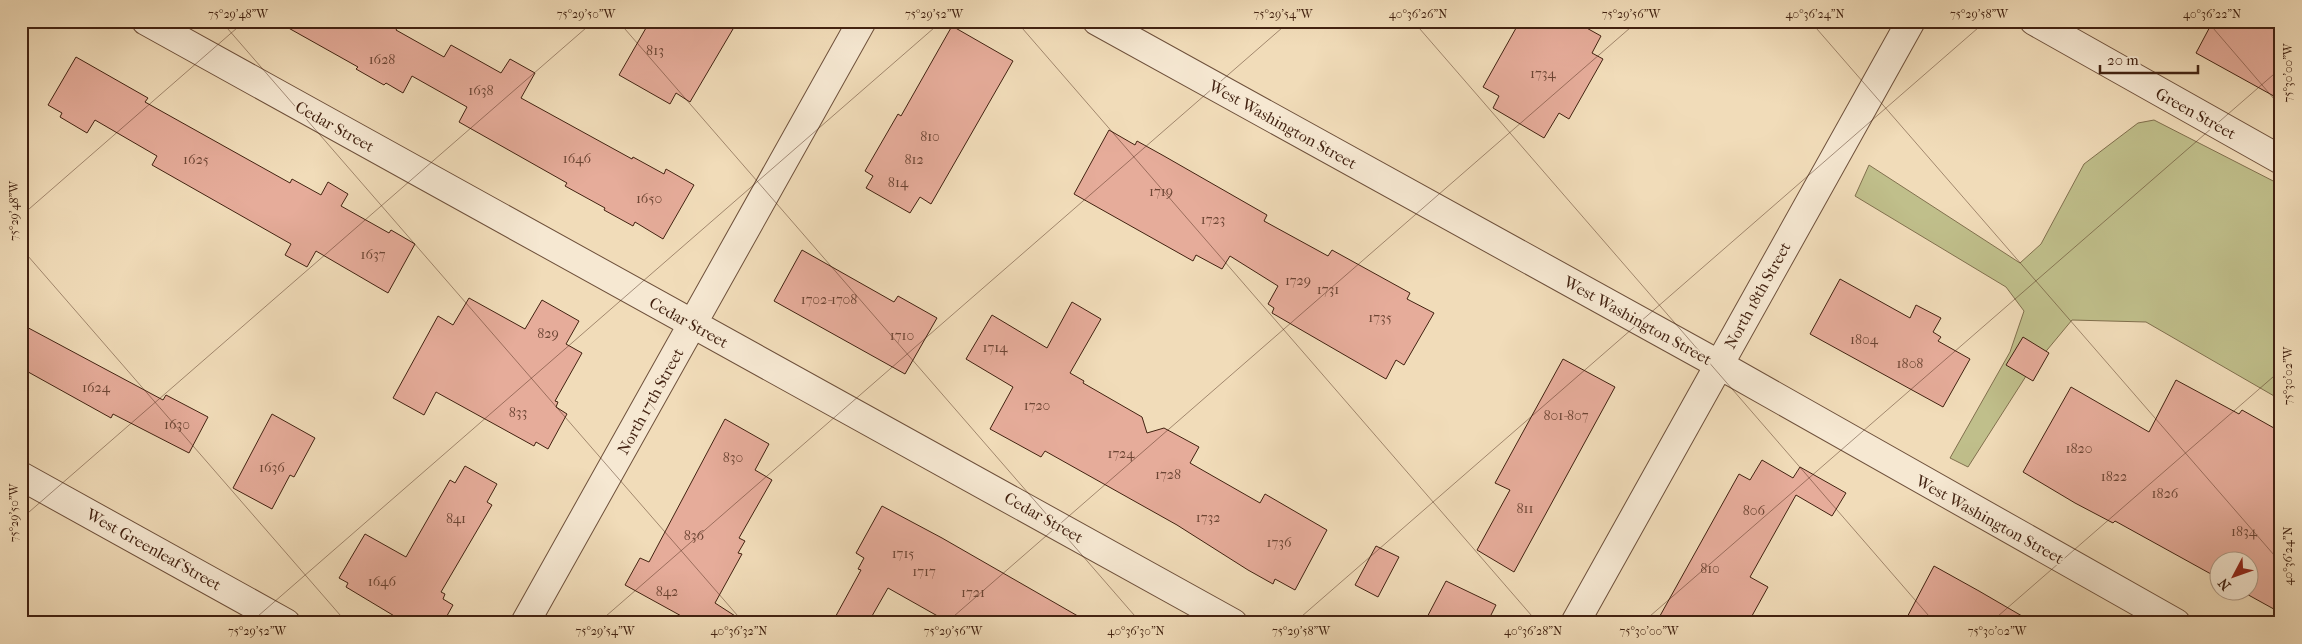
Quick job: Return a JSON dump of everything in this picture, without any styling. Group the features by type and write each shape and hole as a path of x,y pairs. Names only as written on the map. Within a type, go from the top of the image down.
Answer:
{"street":[{"name":"Cedar Street","path":"146,21 1233,623"},
{"name":"North 17th Street","path":"525,623 862,21"},
{"name":"West Washington Street","path":"1097,21 1718,364 2176,623"},
{"name":"North 18th Street","path":"1575,623 1911,21"},
{"name":"Green Street","path":"2034,21 2281,160"},
{"name":"West Greenleaf Street","path":"21,476 286,623"}],"shaded area":[{"path":"2154,120 2281,185 2281,400 2146,322 2072,320 2028,373 1968,467 1950,458 2010,352 2024,311 2006,287 1855,196 1869,165 2020,263 2041,244 2084,164 2138,123"}],"building":[{"path":"276,21 401,21 396,30 444,57 451,45 501,73 510,59 535,73 521,98 632,159 633,157 664,174 666,169 694,185 663,239 635,222 633,226 604,210 605,208 565,186 567,183 459,122 467,107 412,76 403,93 386,83 384,85 356,69 358,67"},
{"path":"650,21 718,21 733,29 690,102 676,93 670,104 619,75"},
{"path":"1520,21 1574,21 1601,36 1592,53 1603,59 1569,119 1559,113 1544,138 1493,108 1499,96 1483,87"},
{"path":"2213,21 2281,21 2281,100 2196,53"},
{"path":"952,26 1013,61 931,204 920,197 910,213 866,188 873,176 865,171 898,114 901,116"},
{"path":"76,57 148,98 145,102 290,183 292,179 321,195 328,182 348,194 341,206 389,233 391,230 415,244 388,293 316,251 307,267 285,255 291,244 152,165 157,156 95,120 87,133 60,117 62,113 48,105"},
{"path":"1109,130 1135,145 1137,141 1267,215 1264,221 1328,256 1332,250 1410,293 1407,299 1434,313 1404,365 1396,360 1386,379 1272,313 1274,308 1268,304 1278,286 1230,256 1222,269 1196,255 1193,261 1074,194"},
{"path":"802,250 894,302 898,296 937,318 905,374 774,301"},
{"path":"1840,279 1910,318 1916,305 1941,318 1933,332 1941,337 1938,341 1970,359 1943,407 1810,334"},
{"path":"469,298 525,329 542,300 579,321 566,344 582,353 555,401 558,402 556,407 567,414 548,449 536,442 534,446 436,392 424,415 393,398 438,316 453,325"},
{"path":"1072,302 1101,319 1070,373 1084,381 1083,383 1142,417 1147,433 1164,428 1199,447 1190,463 1260,503 1265,494 1327,530 1295,590 1275,579 1273,584 1177,525 1045,451 1041,457 990,429 1013,387 966,359 992,315 1047,348"},
{"path":"21,324 163,400 166,395 208,417 189,453 113,414 111,418 21,368"},
{"path":"2023,337 2049,353 2033,381 2006,365"},
{"path":"1563,359 1615,387 1514,572 1477,550 1510,490 1495,483"},
{"path":"2176,380 2239,414 2242,410 2281,432 2281,613 2260,601 2260,552 2210,552 2210,573 2115,521 2113,523 2075,503 2023,472 2071,387 2149,432"},
{"path":"272,414 315,438 294,477 290,475 272,509 233,488"},
{"path":"725,419 769,444 755,470 772,480 739,538 745,541 738,553 742,554 715,603 746,623 694,623 625,585 640,558 649,562"},
{"path":"1762,460 1793,478 1800,467 1846,493 1832,516 1796,495 1750,577 1768,587 1748,623 1656,623 1739,474 1750,480"},
{"path":"465,466 497,484 487,502 492,505 441,592 445,594 443,599 453,605 443,623 406,623 346,587 348,583 339,578 365,534 406,557 450,480 455,483"},
{"path":"882,506 942,538 1090,623 950,623 888,588 868,623 832,623 861,570 858,569 864,558 856,553"},
{"path":"1376,546 1399,557 1378,597 1355,585"},
{"path":"1934,566 1979,591 2034,623 1904,623"},
{"path":"1446,581 1496,605 1487,623 1424,623"}]}
